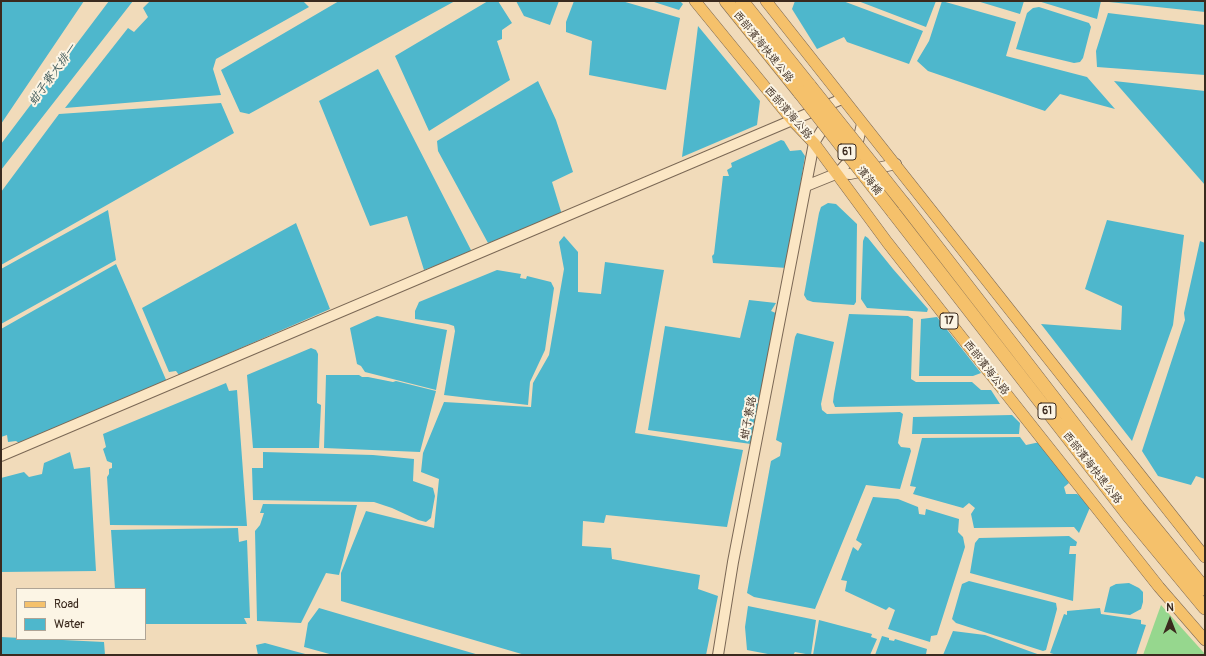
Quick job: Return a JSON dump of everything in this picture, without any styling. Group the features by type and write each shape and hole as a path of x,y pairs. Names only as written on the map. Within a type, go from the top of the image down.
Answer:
{"highway":[{"name":"西部濱海快速公路","path":"726,1 805,90"},
{"name":"西部濱海快速公路","path":"742,1 805,90"},
{"name":"濱海橋","path":"805,90 904,204"},
{"name":"濱海橋","path":"805,90 893,212"},
{"name":"西部濱海快速公路","path":"904,204 1138,507 1205,589"},
{"name":"西部濱海快速公路","path":"893,212 1128,515 1205,608"}],"main road":[{"name":"西部濱海公路","path":"695,1 792,120 814,143 838,173 887,242 989,372 1159,587 1205,640"},
{"path":"766,1 1205,557"}],"street":[{"path":"1,456 842,98"},
{"path":"814,143 842,98"},
{"path":"806,186 838,173 855,154 862,124"},
{"name":"蚶子寮路","path":"718,655 733,562 814,143"},
{"path":"838,173 850,174 896,164"}],"green space":[{"path":"1161,605 1205,654 1205,655 1143,655"}],"water":[{"path":"1,1 84,1 1,124"},
{"path":"109,1 133,1 1,170 1,144"},
{"path":"150,1 303,1 309,7 216,59 213,69 221,95 65,108 128,28 134,32 148,17 143,8"},
{"path":"339,1 455,1 249,114 240,112 221,70"},
{"path":"488,1 498,1 512,23 502,30 502,39 497,41 510,80 429,131 395,56"},
{"path":"516,1 559,1 550,25 524,16"},
{"path":"574,1 622,1 680,18 666,90 589,75 592,41 566,32 566,22"},
{"path":"651,1 680,1 683,4 679,10"},
{"path":"795,1 843,1 923,31 909,64 847,42 844,37 817,49 792,9"},
{"path":"858,1 936,1 926,27"},
{"path":"942,1 1016,22 1006,56 1087,77 1115,109 1060,94 1045,111 928,71 917,61 929,41"},
{"path":"977,1 1024,1 1020,14"},
{"path":"1038,1 1101,1 1097,19"},
{"path":"1109,1 1205,1 1205,12 1109,2"},
{"path":"1039,7 1089,23 1091,27 1083,58 1080,62 1074,63 1016,49 1027,13 1033,8"},
{"path":"1108,13 1205,25 1205,75 1097,67 1096,51"},
{"path":"698,26 760,101 757,125 682,157"},
{"path":"378,69 472,252 424,270 407,216 370,226 319,101"},
{"path":"538,81 556,120 573,172 552,182 563,218 488,243 438,151 437,141"},
{"path":"1114,81 1205,91 1205,185"},
{"path":"221,103 234,133 1,265 1,192 59,114"},
{"path":"781,140 784,141 790,151 801,150 805,156 787,268 713,263 712,256 714,254 723,176 729,176 727,170 732,167 731,163"},
{"path":"828,203 836,204 857,224 856,302 854,305 813,302 807,300 804,295 819,213 821,207"},
{"path":"108,210 116,260 1,324 1,269"},
{"path":"1107,220 1184,235 1173,325 1132,441 1041,324 1121,330 1122,306 1085,289"},
{"path":"296,223 330,309 179,375 176,371 169,372 142,308"},
{"path":"564,236 578,252 578,292 601,294 605,262 664,270 635,433 743,450 727,527 606,515 604,523 583,521 582,546 611,548 612,559 700,575 698,589 718,596 706,655 525,655 341,601 341,573 366,511 434,528 439,479 421,472 423,453 444,402 531,407 533,383 549,355 564,269 559,242"},
{"path":"865,236 928,309 927,312 867,308 861,299 863,241"},
{"path":"1200,241 1205,243 1205,479 1196,476 1191,485 1158,476 1142,451 1185,320 1184,313"},
{"path":"116,264 167,382 19,443 16,441 8,442 7,435 1,437 1,329"},
{"path":"497,270 521,274 520,278 526,279 527,276 551,282 554,288 545,350 530,382 528,405 444,395 455,331 454,326 415,319 415,311 419,302"},
{"path":"749,300 776,303 771,311 778,314 751,444 648,430 665,326 740,338"},
{"path":"849,314 908,316 913,319 911,379 916,382 972,382 981,390 991,390 1000,404 835,407 833,402 834,394"},
{"path":"377,316 447,330 436,390 365,372 361,366 357,364 350,328"},
{"path":"937,317 981,373 973,376 919,376 921,319"},
{"path":"797,333 834,342 821,404 822,410 827,414 900,412 903,414 898,443 901,447 910,448 911,451 900,489 866,485 815,609 754,597 747,593 771,461 780,456 782,443 776,440"},
{"path":"311,348 316,350 318,354 317,403 321,405 319,448 253,448 247,375"},
{"path":"326,375 359,375 362,377 393,382 396,381 436,391 420,452 324,448"},
{"path":"226,383 229,391 237,390 247,526 110,525 107,477 109,474 109,469 112,468 112,463 107,461 103,449 106,447 103,434"},
{"path":"1012,415 1020,423 1019,434 912,434 913,417"},
{"path":"1020,437 1026,445 1040,442 1069,483 1064,487 1066,494 1077,494 1091,505 1079,533 1074,527 974,528 971,514 975,508 969,503 963,508 913,494 916,487 910,486 922,438"},
{"path":"70,452 74,469 90,467 96,571 1,572 1,478 24,472 29,477 42,474 44,463"},
{"path":"263,452 373,455 414,459 413,481 433,488 435,496 431,518 426,522 418,520 392,508 374,502 253,500 252,468 263,468"},
{"path":"873,497 898,499 918,507 919,514 925,515 926,509 959,519 958,532 963,537 965,547 937,635 931,636 930,642 888,629 895,610 889,607 886,610 845,591 847,581 841,580 853,547 858,551 862,544 856,540"},
{"path":"263,504 357,505 339,575 326,573 301,623 257,621 255,531 260,525 264,513 260,513"},
{"path":"238,528 239,542 247,540 250,618 244,618 247,624 146,624 146,588 115,588 111,530"},
{"path":"1069,536 1077,542 1076,546 1070,546 1069,554 1076,554 1073,601 970,573 975,543 979,538"},
{"path":"969,581 1056,603 1057,609 1046,650 1043,651 956,623 952,619 962,584"},
{"path":"1129,583 1139,588 1143,592 1141,609 1130,615 1104,612 1110,587 1116,584"},
{"path":"748,606 816,620 811,655 795,652 793,655 773,655 747,650 745,627"},
{"path":"319,608 479,655 333,655 304,647 308,623"},
{"path":"1100,608 1101,614 1141,620 1141,624 1146,625 1136,655 1057,655 1050,653 1064,614 1067,615 1067,611"},
{"path":"819,620 872,634 871,637 877,639 870,655 813,655"},
{"path":"953,631 985,635 1040,655 943,655"},
{"path":"882,636 889,638 889,640 894,641 895,639 927,649 926,654 929,655 875,655"},
{"path":"1,637 16,638 16,640 104,642 105,655 1,655"},
{"path":"265,643 309,655 258,655 256,645"}],"water label":[{"name":"蚶子寮大排一","path":"53,75"}]}
